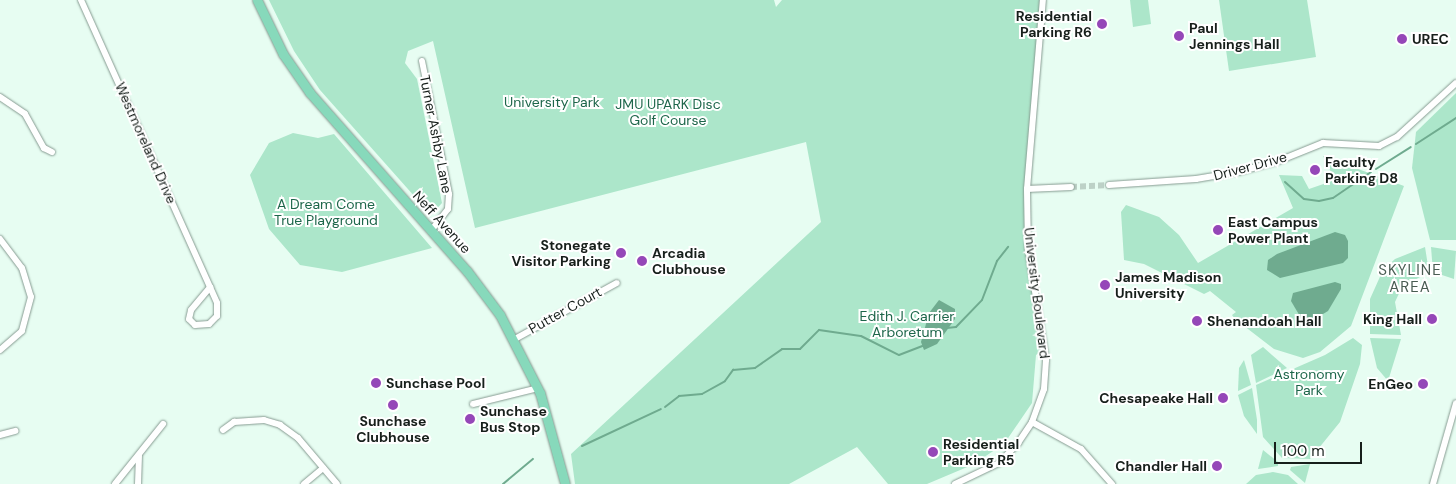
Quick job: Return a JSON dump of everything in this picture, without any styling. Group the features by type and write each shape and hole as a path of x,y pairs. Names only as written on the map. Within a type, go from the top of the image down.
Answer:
{"main road":[{"name":"Neff Avenue","path":"257,0 279,47 310,93 479,286 514,339 538,388 556,440 565,484"}],"street":[{"name":"Westmoreland Drive","path":"81,0 210,287 217,303 217,316 209,324 193,324 191,310 210,287"},
{"name":"University Boulevard","path":"955,484 999,462 1032,422 1046,373 1028,248 1026,189 1043,0"},
{"name":"Turner Ashby Lane","path":"422,61 449,194 448,209 432,231"},
{"name":"Driver Drive","path":"1109,185 1196,179 1238,172 1276,162 1323,143 1379,146 1397,137 1456,83"},
{"path":"0,97 25,114 44,148 52,152"},
{"path":"1026,189 1071,186"},
{"path":"0,239 22,268 31,302 22,331 0,350"},
{"name":"Putter Court","path":"514,339 617,283"},
{"path":"473,404 538,388"},
{"path":"1433,484 1456,403"},
{"path":"222,430 234,422 273,422 298,438 337,484"},
{"path":"1032,422 1081,449 1112,484"},
{"path":"114,484 139,456 162,424"},
{"path":"0,435 16,432"},
{"path":"138,484 139,456"},
{"path":"304,484 323,468"}],"green space":[{"name":"Edith J. Carrier Arboretum","path":"269,0 774,0 776,7 782,0 1043,0 1027,189 1028,248 1045,348 1036,355 1032,403 1004,444 972,465 927,484 888,484 857,447 789,484 575,484 571,454 821,222 806,142 475,228 433,41 408,51 405,63 417,79 442,203 431,215 320,90 294,51"},
{"path":"1130,0 1148,0 1151,24 1133,27"},
{"path":"1219,0 1307,0 1316,57 1229,71"},
{"path":"1456,93 1456,240 1430,240 1412,168 1416,132"},
{"name":"A Dream Come True Playground","path":"293,133 318,138 334,134 432,248 342,272 300,265 269,229 250,175 269,143"},
{"path":"1323,156 1404,186 1351,326 1320,352 1303,358 1274,349 1235,319 1232,315 1236,312 1210,291 1204,294 1144,264 1124,260 1121,212 1126,205 1159,217 1179,235 1198,263 1293,208 1279,175 1302,176 1309,189 1335,180"},
{"path":"1425,247 1429,272 1402,287 1395,302 1401,335 1370,334 1370,299 1383,270 1395,259"},
{"path":"1431,247 1456,251 1454,279 1433,272"},
{"name":"Astronomy Park","path":"1353,338 1362,345 1360,364 1340,422 1310,459 1282,458 1263,437 1256,385 1325,355"},
{"path":"1370,338 1401,339 1388,381 1377,368"},
{"path":"1263,347 1287,368 1256,383 1251,355"},
{"path":"1244,360 1251,385 1238,391 1239,368"},
{"path":"1252,388 1257,420 1257,434 1244,416 1238,395"},
{"path":"1263,450 1278,462 1278,466 1258,469"},
{"path":"1310,464 1305,483 1290,470 1291,467"},
{"path":"1273,472 1288,475 1298,484 1246,484 1256,475"}],"shaded area":[{"path":"1335,232 1345,235 1348,241 1348,258 1343,263 1280,278 1267,270 1268,260 1277,254"},
{"path":"1335,282 1341,284 1341,289 1328,311 1313,320 1301,318 1291,301 1293,293"},
{"path":"939,300 955,309 955,319 937,344 924,350 921,342 929,313"}],"waterway":[{"path":"1416,144 1456,118"},
{"path":"1376,169 1411,147"},
{"path":"1285,182 1304,199 1319,201 1333,198 1371,172"},
{"path":"947,328 956,327 982,300 997,261 1008,247"},
{"path":"665,407 679,396 702,394 725,381 733,370 755,368 782,349 800,349 819,330 861,336 899,355 922,346"},
{"path":"582,446 661,409"},
{"path":"503,484 533,459"}],"tunnel":[{"path":"1071,187 1109,185"}],"place":[{"name":"Residential Parking R6","path":"1102,24"},
{"name":"Paul Jennings Hall","path":"1179,36"},
{"name":"UREC","path":"1402,39"},
{"name":"Faculty Parking D8","path":"1315,170"},
{"name":"East Campus Power Plant","path":"1218,230"},
{"name":"Stonegate Visitor Parking","path":"621,253"},
{"name":"Arcadia Clubhouse","path":"642,261"},
{"name":"James Madison University","path":"1105,285"},
{"name":"King Hall","path":"1432,319"},
{"name":"Shenandoah Hall","path":"1197,321"},
{"name":"Sunchase Pool","path":"376,383"},
{"name":"EnGeo","path":"1423,384"},
{"name":"Chesapeake Hall","path":"1223,398"},
{"name":"Sunchase Clubhouse","path":"393,405"},
{"name":"Sunchase Bus Stop","path":"470,419"},
{"name":"Residential Parking R5","path":"933,452"},
{"name":"Chandler Hall","path":"1217,466"}],"district":[{"name":"SKYLINE AREA","path":"1410,278"}],"park label":[{"name":"University Park","path":"552,102"},
{"name":"JMU UPARK Disc Golf Course","path":"668,112"}]}
